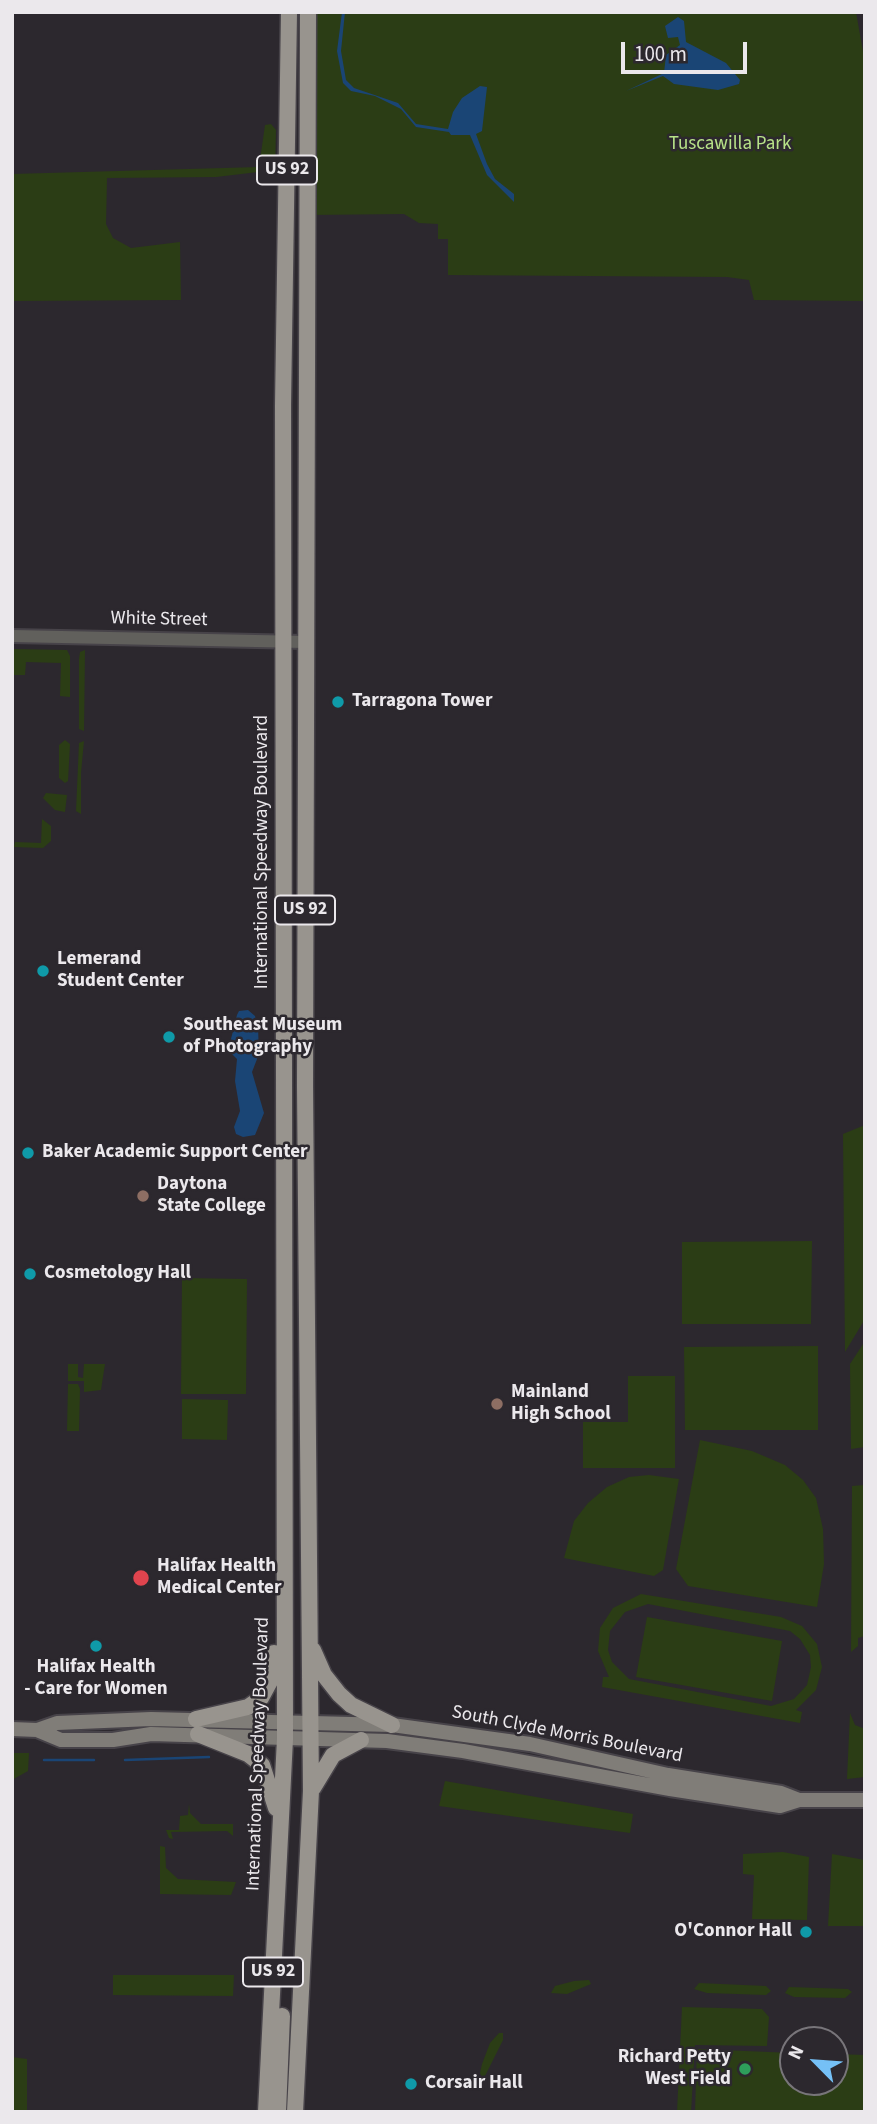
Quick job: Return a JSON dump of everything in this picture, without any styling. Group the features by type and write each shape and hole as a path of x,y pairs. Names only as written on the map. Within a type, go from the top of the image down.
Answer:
{"main road":[{"name":"International Speedway Boulevard","path":"266,2112 285,1731 283,641 284,234 289,113 289,12"},
{"name":"US 92","path":"295,2112 311,1791 306,1344 304,642 308,12"},
{"path":"289,113 296,119 299,129 297,240 305,253"},
{"path":"284,799 293,823 294,908 305,922"},
{"path":"285,957 295,975 297,1069 305,1085"},
{"path":"286,1246 294,1257 294,1330 306,1344"},
{"path":"197,1727 248,1707 261,1698 274,1674 275,1525 285,1480"},
{"path":"311,1643 324,1675 336,1691 351,1705 392,1725"},
{"name":"South Clyde Morris Boulevard","path":"12,1729 37,1730 61,1740 113,1740 197,1727 311,1731 392,1725 530,1744 668,1775 781,1793 799,1800"},
{"path":"197,1727 248,1754 262,1765 280,1821"},
{"name":"South Clyde Morris Boulevard","path":"311,1731 361,1740 463,1751 780,1806 799,1800 865,1800"},
{"path":"311,1791 333,1755 361,1740"},
{"path":"272,1996 282,2011 278,2112"}],"street":[{"name":"White Street","path":"12,636 304,642"}],"green space":[{"name":"Tuscawilla Park","path":"308,12 856,12 865,63 865,301 754,300 749,280 727,277 448,275 448,239 438,239 438,224 419,223 404,214 306,215"},
{"path":"271,124 276,130 275,170 216,177 107,178 106,224 113,238 131,248 180,242 181,300 12,301 12,174 259,167 265,125"},
{"path":"12,649 67,650 70,656 70,697 60,696 61,663 26,662 25,675 12,675"},
{"path":"85,650 84,731 79,729 79,659 80,652"},
{"path":"65,740 70,744 68,781 65,783 59,778 59,745"},
{"path":"84,741 81,814 76,811 79,743"},
{"path":"46,793 67,795 65,812 55,810 43,798"},
{"path":"42,819 51,826 51,841 43,848 14,847 15,842 41,843"},
{"path":"865,1125 865,1319 845,1352 843,1134"},
{"path":"812,1241 811,1324 682,1324 682,1242"},
{"path":"182,1278 247,1279 246,1394 181,1394"},
{"path":"865,1341 865,1447 851,1449 850,1364"},
{"path":"818,1346 818,1430 685,1430 684,1347"},
{"path":"68,1364 78,1364 78,1377 83,1378 84,1364 105,1364 101,1390 84,1392 84,1381 68,1381"},
{"path":"628,1376 675,1376 675,1468 583,1468 583,1422 628,1422"},
{"path":"68,1384 78,1384 80,1389 79,1431 67,1431"},
{"path":"182,1399 228,1400 227,1440 182,1439"},
{"path":"700,1440 752,1451 785,1465 803,1480 816,1498 823,1529 824,1564 817,1607 688,1586 676,1569"},
{"path":"649,1475 679,1479 663,1570 654,1576 564,1558 574,1521 588,1503 607,1487 629,1477"},
{"path":"864,1485 865,1636 858,1638 858,1646 851,1652 852,1486"},
{"path":"641,1594 781,1617 802,1626 817,1644 822,1667 816,1690 796,1710 802,1712 800,1723 602,1687 603,1677 609,1677 598,1651 600,1628 613,1608","holes":["648,1604 790,1631 800,1639 810,1655 811,1667 807,1685 794,1699 771,1706 629,1679 612,1662 608,1650 610,1631 625,1612"]},
{"path":"647,1617 782,1641 772,1701 636,1677"},
{"path":"850,1713 855,1725 865,1729 865,1777 847,1779"},
{"path":"12,1753 29,1753 28,1771 12,1780"},
{"path":"445,1781 633,1814 630,1833 439,1806"},
{"path":"189,1804 190,1813 201,1824 233,1824 233,1836 227,1831 171,1832 173,1839 169,1838 166,1830 179,1830 180,1816 188,1815"},
{"path":"160,1846 165,1847 166,1868 178,1879 236,1882 231,1895 160,1894"},
{"path":"783,1852 809,1857 807,1920 752,1919 754,1875 743,1874 743,1854"},
{"path":"832,1854 865,1860 865,1926 828,1926"},
{"path":"113,1975 234,1975 233,1996 113,1995"},
{"path":"589,1980 591,1984 567,1994 551,1993 555,1986"},
{"path":"699,1983 766,1986 771,1991 766,1995 707,1993 694,1989"},
{"path":"789,1987 848,1989 852,1992 845,1998 794,1997 785,1993"},
{"path":"682,2007 762,2009 769,2017 767,2046 695,2045 691,2112 677,2112"},
{"path":"499,2033 503,2033 503,2040 483,2080 480,2073 482,2064 490,2043"},
{"name":"Richard Petty West Field","path":"697,2049 779,2052 779,2096 849,2096 849,2054 865,2055 865,2112 695,2112"},
{"path":"12,2057 27,2059 27,2112 12,2112"}],"water":[{"path":"342,12 345,12 341,51 346,80 354,88 398,103 416,124 448,129 453,112 462,98 480,86 487,87 482,131 476,134 495,179 514,194 514,202 487,175 470,135 451,135 449,132 416,127 401,109 375,96 351,91 343,83 337,51"},
{"path":"678,17 684,21 686,42 726,63 740,80 739,84 718,90 674,84 663,76 626,91 664,73 666,55 680,45 678,37 668,38 665,26"},
{"path":"248,1010 255,1016 258,1027 259,1054 252,1072 264,1113 255,1135 243,1137 236,1134 234,1127 240,1111 235,1081 237,1059 230,1052 230,1043 239,1011"}],"waterway":[{"path":"125,1760 209,1757"},
{"path":"44,1760 94,1760"}],"place":[{"name":"Tarragona Tower","path":"338,702"},
{"name":"Lemerand Student Center","path":"43,971"},
{"name":"Southeast Museum of Photography","path":"169,1037"},
{"name":"Baker Academic Support Center","path":"28,1153"},
{"name":"Daytona State College","path":"143,1196"},
{"name":"Cosmetology Hall","path":"30,1274"},
{"name":"Mainland High School","path":"497,1404"},
{"name":"Halifax Health Medical Center","path":"141,1578"},
{"name":"Halifax Health - Care for Women","path":"96,1646"},
{"name":"O'Connor Hall","path":"806,1932"},
{"name":"Richard Petty West Field","path":"745,2069"},
{"name":"Corsair Hall","path":"411,2084"}]}
